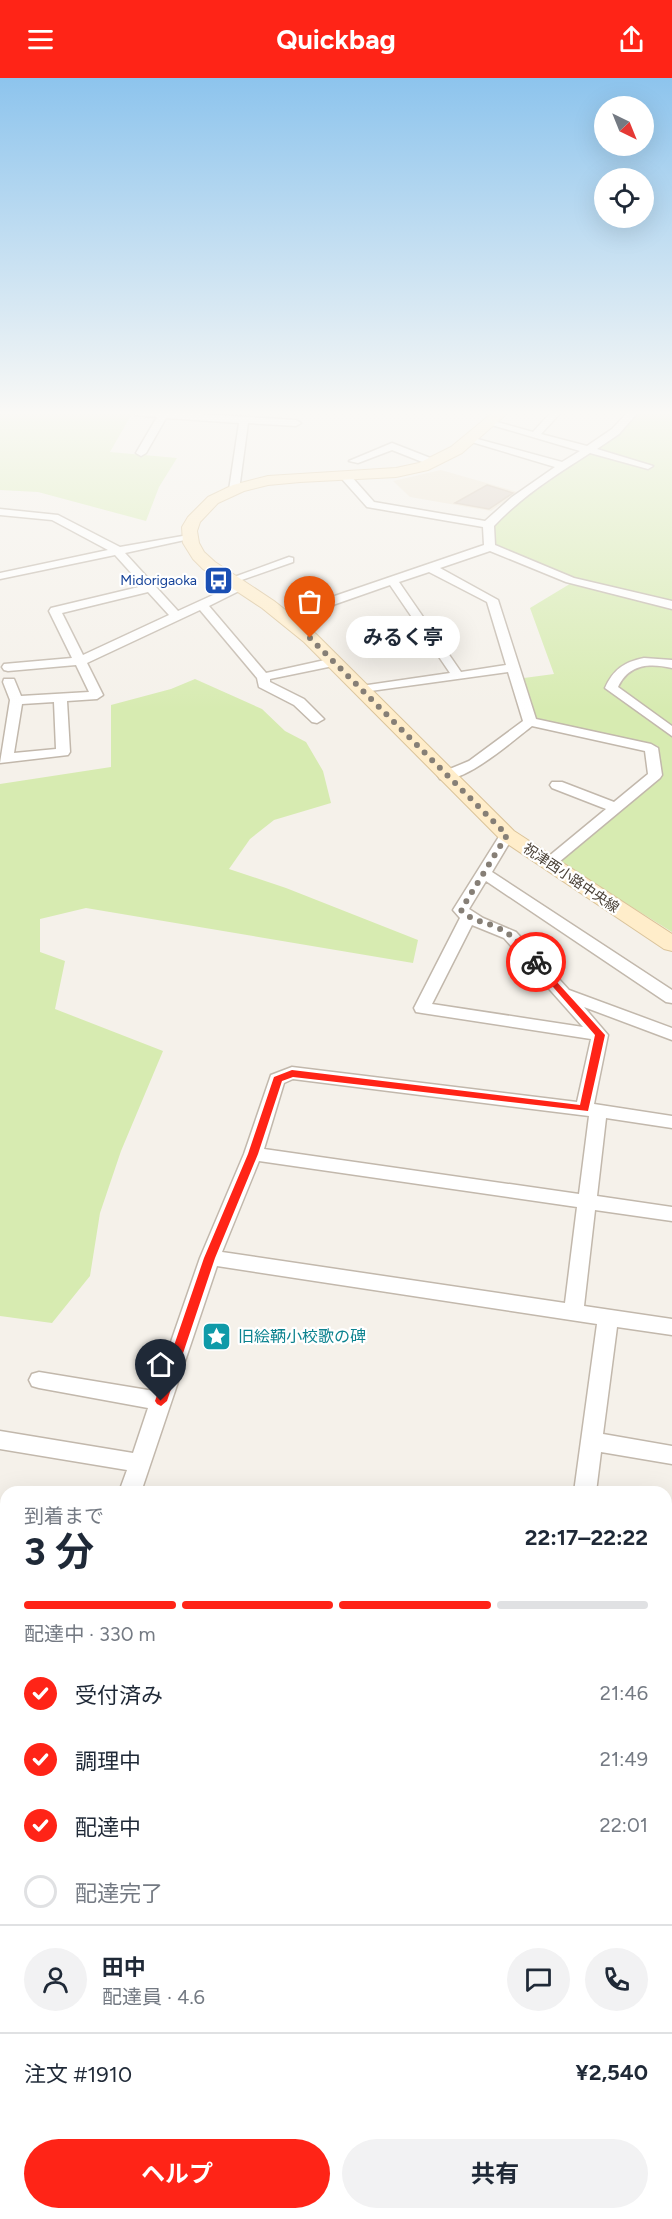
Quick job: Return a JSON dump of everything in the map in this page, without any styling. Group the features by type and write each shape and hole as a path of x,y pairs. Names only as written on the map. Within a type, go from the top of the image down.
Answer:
{"main road":[{"path":"189,536 189,526 201,510"},
{"name":"祝津西小路中央線","path":"189,536 195,552 203,561 286,617 507,835 672,944"}],"street":[{"path":"400,510 488,525"},
{"path":"490,547 488,525 502,510"},
{"path":"0,512 54,517 116,550 176,616"},
{"path":"0,576 189,536"},
{"path":"286,617 490,547 570,580 672,605"},
{"path":"8,667 81,661 201,604 237,583 289,560"},
{"path":"431,568 492,600 531,722"},
{"path":"392,580 459,676"},
{"path":"16,700 97,695 55,611 150,588"},
{"path":"201,604 263,677 264,684 299,702 317,719"},
{"path":"672,664 653,660 634,662 615,678 611,688 672,732"},
{"path":"263,677 334,662"},
{"path":"361,690 513,668"},
{"path":"9,682 16,700 4,759 63,752 60,697"},
{"path":"445,776 474,764 531,722 651,748 655,775 548,864"},
{"path":"557,785 617,808"},
{"path":"507,835 461,910 468,918 510,934 600,1035 591,1110 587,1202 574,1311"},
{"path":"484,873 672,998"},
{"path":"468,918 422,1008 600,1035"},
{"path":"565,994 672,1034"},
{"path":"132,1486 210,1258 253,1154 278,1079 292,1074 672,1122"},
{"path":"253,1154 672,1214"},
{"path":"210,1258 672,1327"},
{"path":"586,1486 608,1316"},
{"path":"39,1380 161,1401"},
{"path":"0,1440 140,1463"},
{"path":"593,1441 672,1455"}],"green space":[{"path":"105,510 150,510 146,521"},
{"path":"672,510 672,932 558,861 656,778 658,746 536,718 524,678 554,674 530,608 578,579 497,546 493,536 493,526 507,511"},
{"path":"195,679 262,709 285,731 306,742 323,771 331,803 274,820 250,839 229,869 286,888 418,940 413,963 86,908 40,919 40,952 65,961 55,1009 163,1051 121,1151 100,1213 90,1276 52,1323 0,1316 0,784 111,767 111,705 171,689"}],"way so far":[{"path":"310,638 445,776 507,835 461,910 468,918 510,934 536,962"}],"place":[{"name":"Midorigaoka","path":"218,580"},
{"name":"みるく亭","path":"310,638"},
{"name":"旧絵鞆小校歌の碑","path":"217,1336"}],"route":[{"path":"161,1401 210,1258 253,1154 278,1079 292,1074 584,1109 600,1035 536,962"}]}
